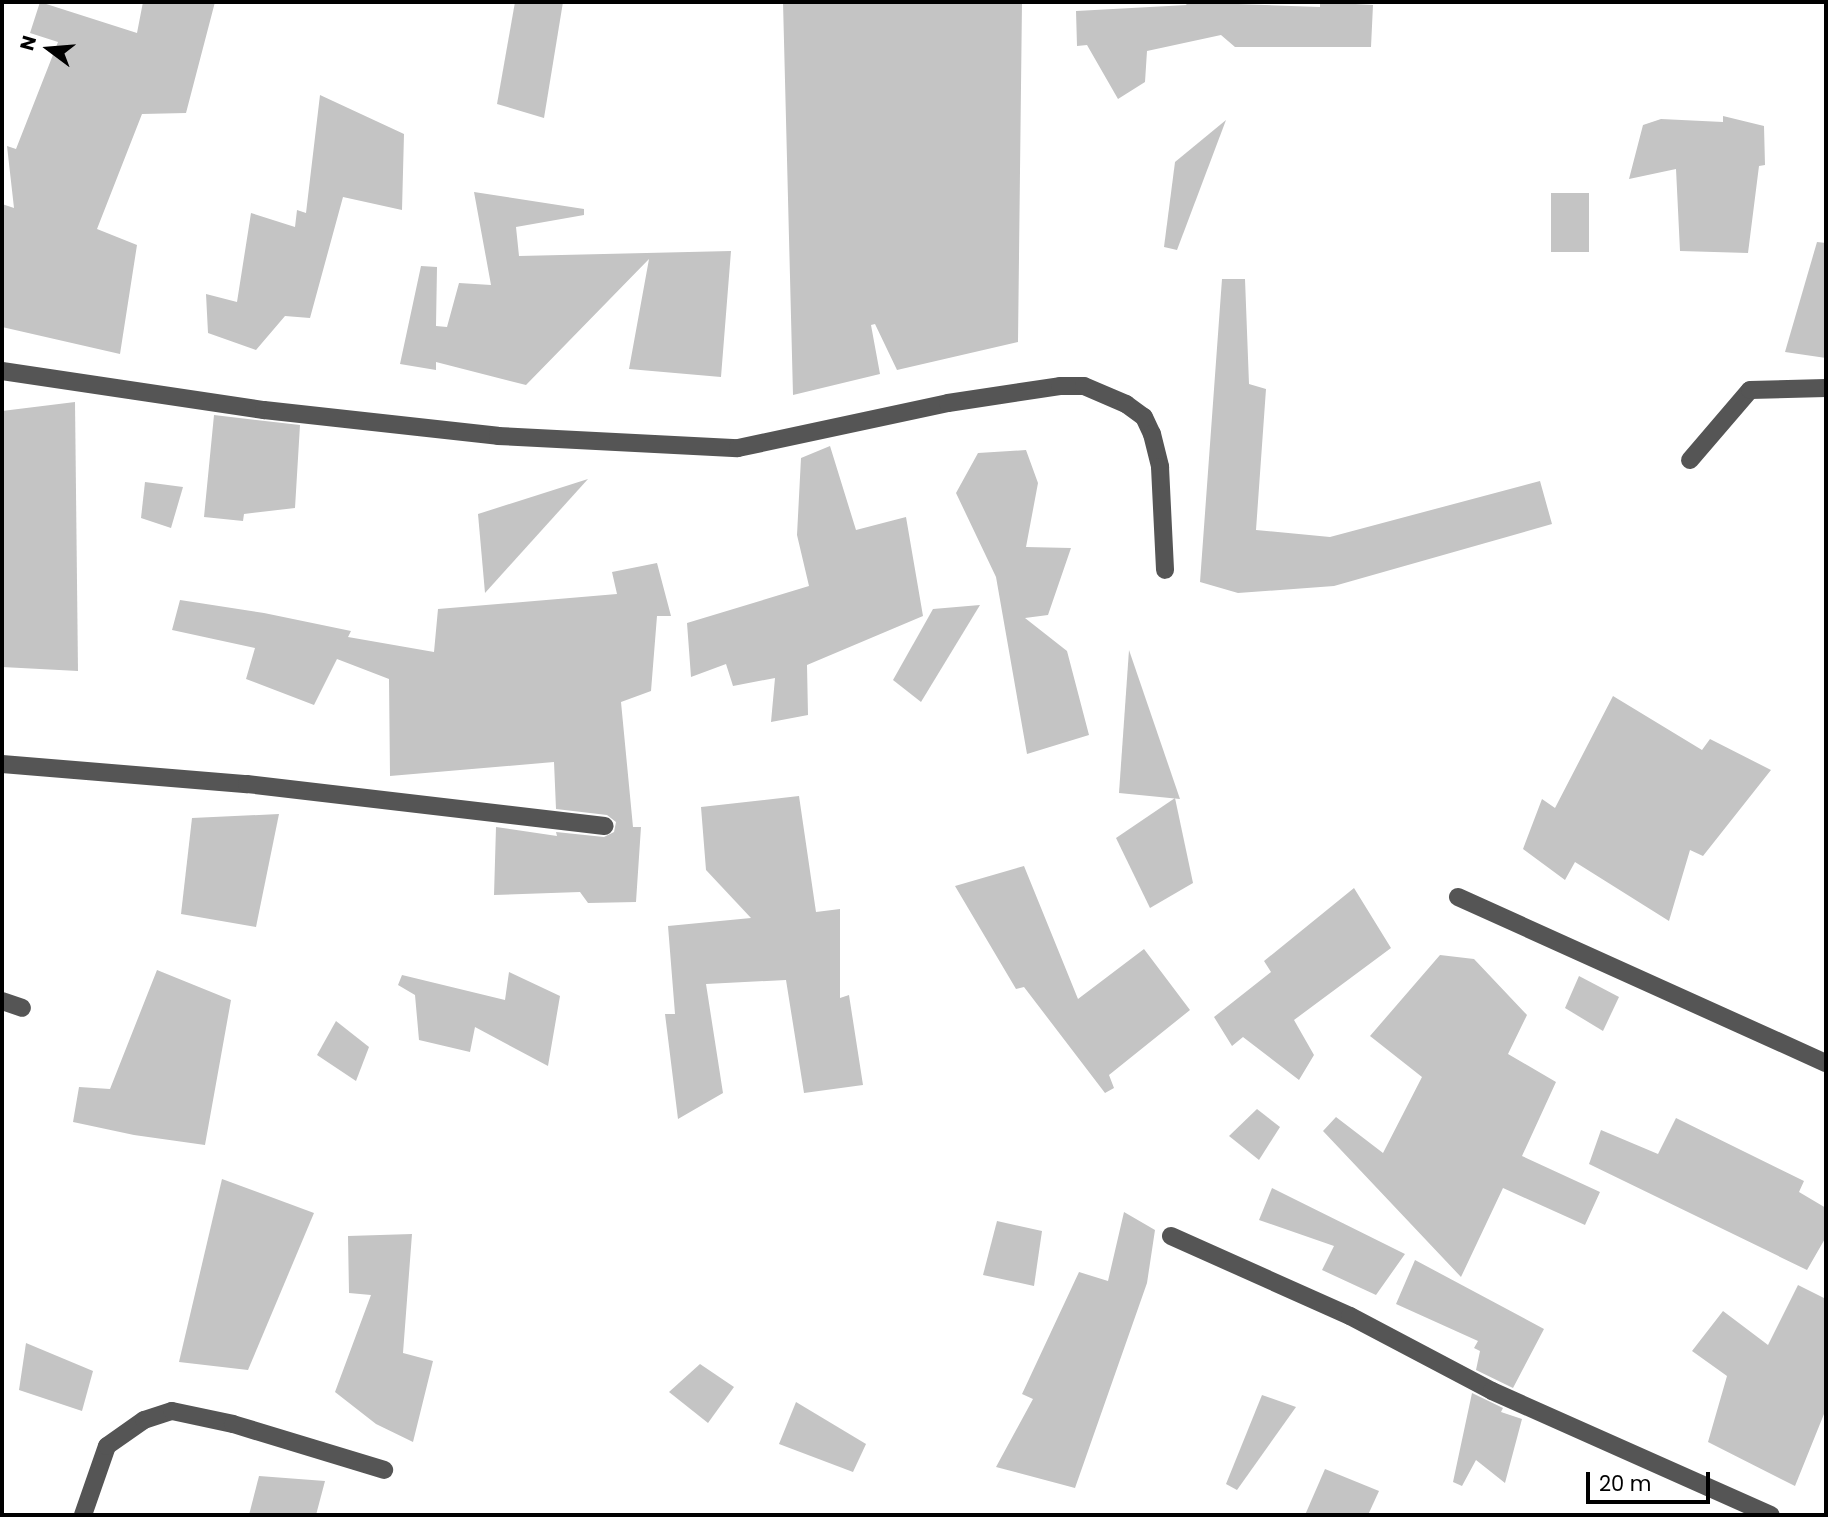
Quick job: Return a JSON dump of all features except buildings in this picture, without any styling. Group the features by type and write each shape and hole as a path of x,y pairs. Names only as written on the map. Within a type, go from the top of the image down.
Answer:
{"street":[{"path":"2,371 264,410 498,436 738,448 948,403 1060,386 1083,386 1126,404 1143,418 1152,434 1160,467 1165,570"},
{"path":"1689,460 1750,390 1826,388"},
{"path":"2,764 247,784 606,827"},
{"path":"1458,897 1826,1062"},
{"path":"2,1001 22,1008"},
{"path":"1171,1236 1350,1316 1504,1396 1771,1515"},
{"path":"83,1515 107,1446 144,1420 172,1411 233,1424 384,1471"}]}
